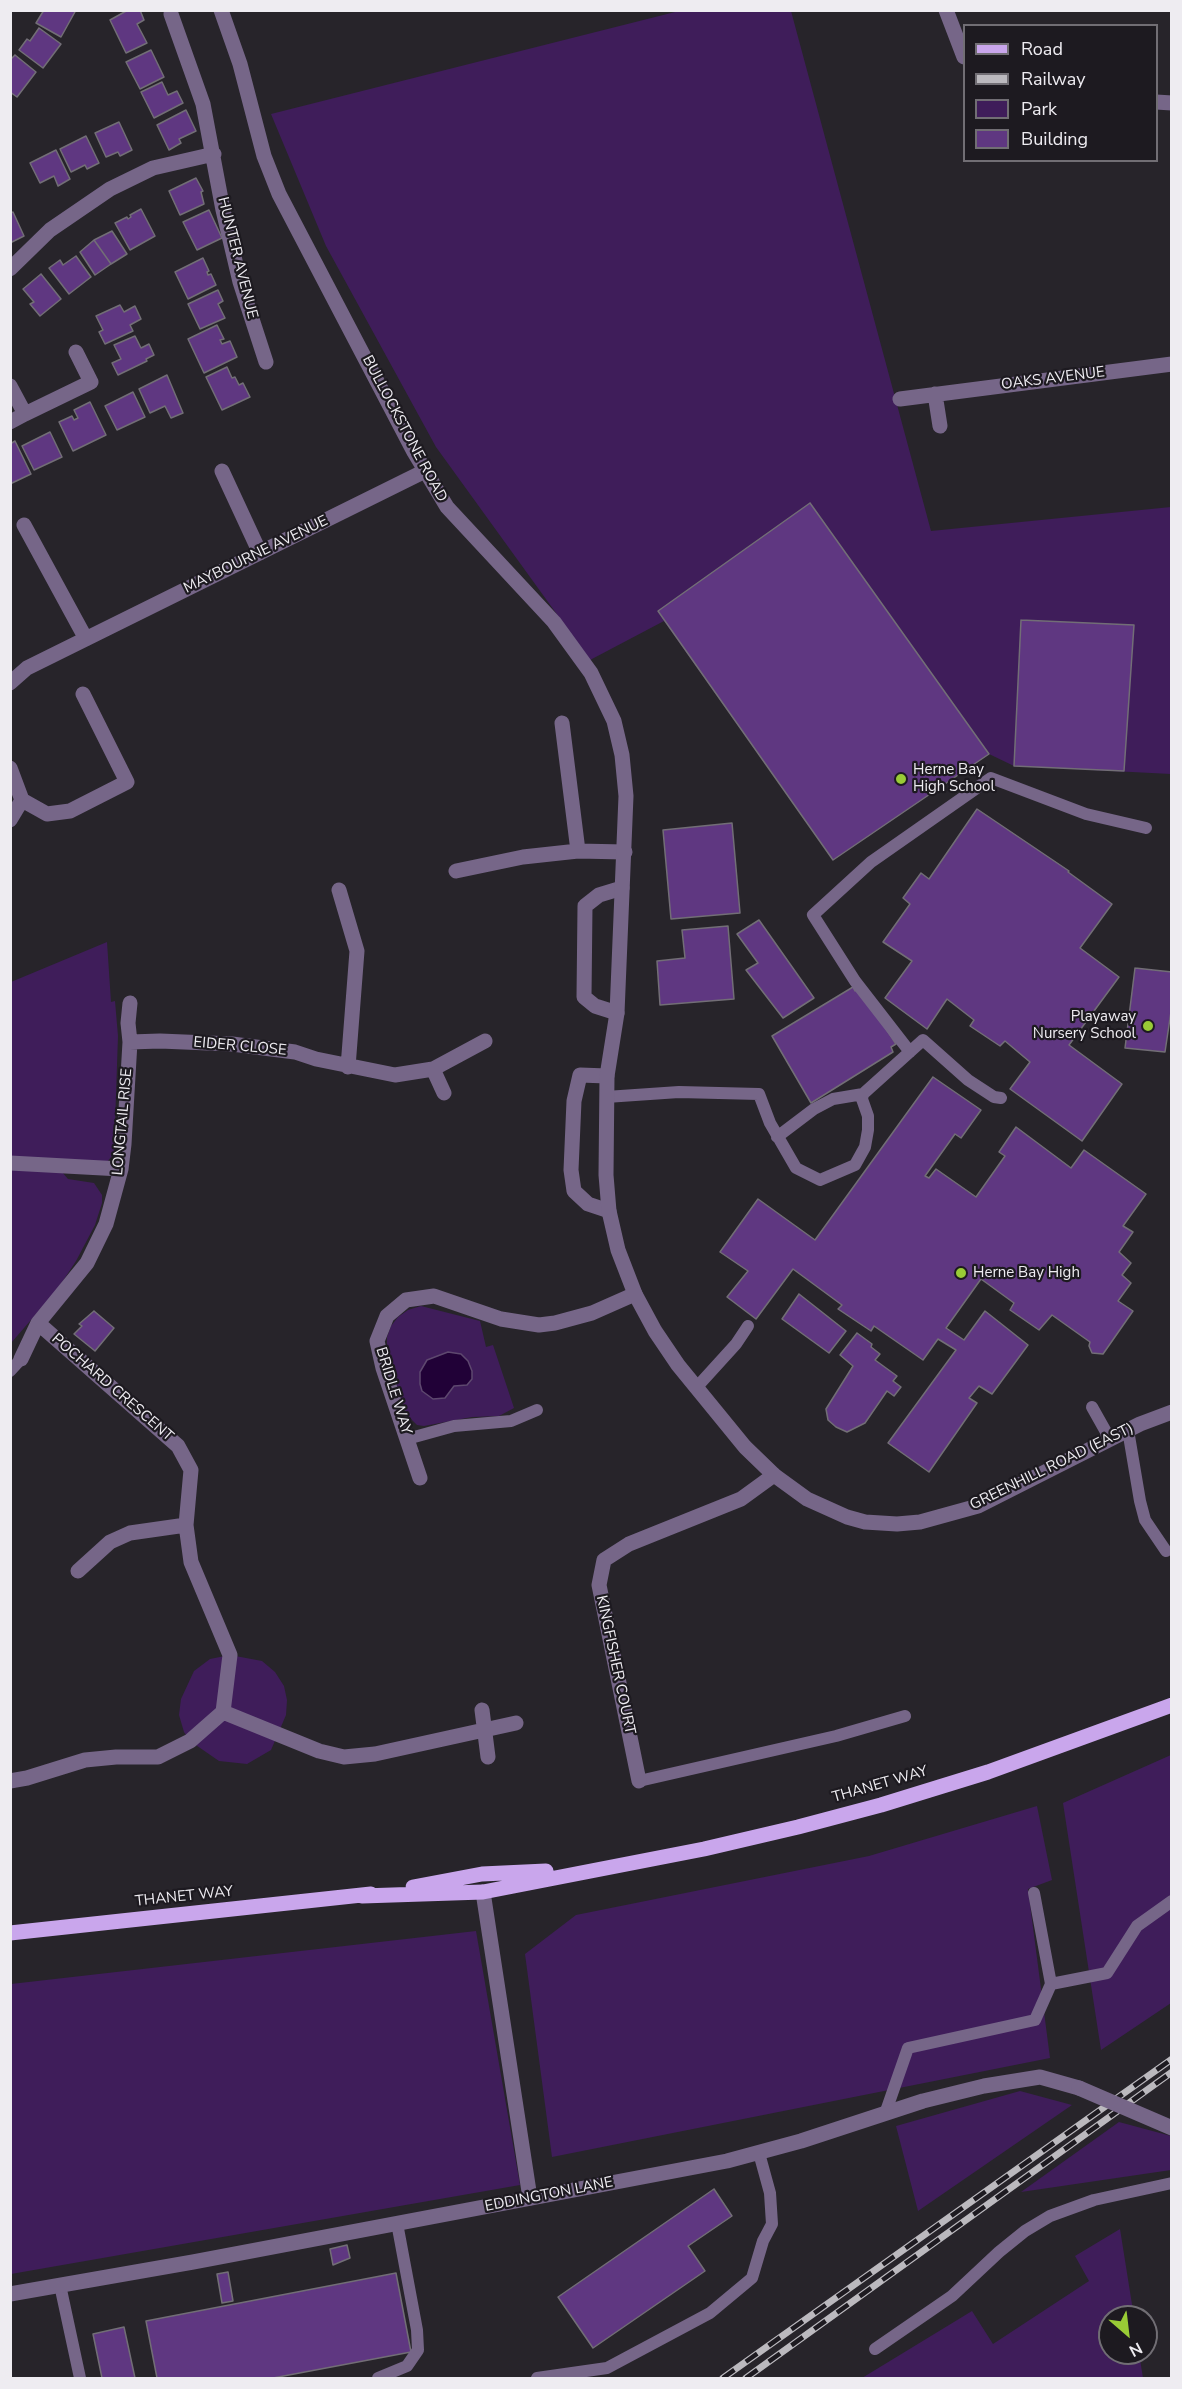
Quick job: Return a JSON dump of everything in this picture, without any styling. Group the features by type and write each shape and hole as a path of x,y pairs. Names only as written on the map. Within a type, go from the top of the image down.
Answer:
{"main road":[{"name":"THANET WAY","path":"10,1933 362,1896 483,1892 591,1869 704,1849 881,1805 1039,1755 1172,1705"},
{"name":"THANET WAY","path":"362,1896 482,1874 591,1869"}],"street":[{"name":"BULLOCKSTONE ROAD","path":"221,10 240,63 264,156 279,194 426,471 447,507 554,622 591,673 614,721 622,755 626,796 617,1013 607,1076 606,1175 609,1211 618,1250 635,1294 655,1331 696,1388 745,1447 774,1475 807,1499 847,1517 865,1522 897,1524"},
{"path":"946,10 963,54"},
{"name":"HUNTER AVENUE","path":"171,15 203,104 223,210 240,282 266,362"},
{"path":"10,269 50,230 110,189 153,168 214,154"},
{"path":"10,422 91,382 76,352"},
{"name":"OAKS AVENUE","path":"900,399 1172,364"},
{"path":"10,386 25,414"},
{"path":"935,394 940,426"},
{"path":"222,471 260,553"},
{"name":"MAYBOURNE AVENUE","path":"10,683 27,668 426,471"},
{"path":"24,525 86,639"},
{"path":"10,768 22,800 47,814 70,811 127,782 83,694"},
{"path":"562,723 578,851"},
{"path":"10,820 22,800"},
{"path":"456,872 523,856 578,851 625,852"},
{"path":"617,1013 595,1006 584,997 584,917 585,906 599,895 622,888"},
{"path":"339,890 357,951 348,1067"},
{"name":"LONGTAIL RISE","path":"21,1359 38,1323 87,1263 106,1224 121,1169 130,1042 128,1023 130,1003"},
{"name":"EIDER CLOSE","path":"130,1042 232,1044 295,1052 348,1067 395,1075 433,1069 485,1041"},
{"path":"433,1069 444,1093"},
{"path":"607,1076 580,1075 574,1101 571,1170 574,1191 588,1203 609,1211"},
{"path":"10,1163 121,1169"},
{"name":"BRIDLE WAY","path":"420,1478 389,1391 377,1341 387,1316 406,1300 434,1296 501,1319 539,1325 576,1318 635,1294"},
{"name":"POCHARD CRESCENT","path":"38,1323 178,1446 191,1470 186,1525 191,1562 230,1655 223,1712"},
{"name":"GREENHILL ROAD (EAST)","path":"897,1524 933,1520 978,1506 1128,1430 1172,1412"},
{"name":"KINGFISHER COURT","path":"639,1781 599,1585 604,1560 629,1544 741,1499 774,1475"},
{"path":"78,1571 111,1542 130,1533 186,1525"},
{"path":"482,1710 488,1757"},
{"path":"10,1780 27,1778 85,1760 158,1757 190,1741 223,1712 319,1751 344,1756 375,1754 516,1723"},
{"path":"483,1892 530,2198"},
{"name":"EDDINGTON LANE","path":"10,2294 530,2198 759,2153 984,2086 1040,2077 1069,2084 1172,2128"}],"lane":[{"path":"910,1052 855,981 813,915 871,862 991,778 1086,814 1146,828"},
{"path":"777,1137 814,1109 833,1099 863,1094 923,1040 968,1080 994,1097 1001,1098"},
{"path":"606,1097 679,1092 759,1094 777,1137 796,1168 820,1180 855,1165 865,1148 868,1116 862,1099 863,1094"},
{"path":"696,1388 736,1344 748,1326"},
{"path":"10,1371 21,1359"},
{"path":"1092,1407 1110,1439"},
{"path":"407,1439 454,1426 512,1421 537,1410"},
{"path":"1128,1430 1145,1520 1166,1551"},
{"path":"639,1781 836,1736 905,1716"},
{"path":"885,2114 908,2048 1035,2020 1051,1984 1034,1893"},
{"path":"1051,1984 1107,1973 1137,1926 1172,1901"},
{"path":"537,2379 607,2368 710,2313 752,2278 763,2241 772,2224 770,2193 759,2153"},
{"path":"875,2349 951,2296 999,2252 1025,2231 1050,2216 1094,2200 1172,2183"},
{"path":"378,2379 407,2366 418,2350 417,2330 397,2223"},
{"path":"60,2285 80,2379"}],"green space":[{"path":"679,11 791,11 931,531 1171,507 1171,774 1014,766 989,754 833,860 664,621 590,660 436,447 326,246 271,114"},
{"path":"107,942 111,1002 115,1001 118,1036 114,1153 108,1161 62,1172 68,1179 94,1183 102,1195 102,1203 95,1225 76,1261 57,1290 11,1343 11,982"},
{"path":"421,1306 480,1321 486,1347 493,1345 514,1408 499,1416 472,1417 424,1426 417,1425 409,1417 403,1408 396,1387 387,1348 387,1337 398,1317 408,1310"},
{"path":"230,1655 262,1661 275,1672 284,1686 287,1700 286,1715 271,1750 247,1764 219,1761 190,1741 184,1732 179,1715 181,1699 194,1671 210,1659"},
{"path":"1171,1755 1171,2003 1101,2050 1063,1803"},
{"path":"1037,1806 1052,1880 1028,1889 1050,2058 552,2157 525,1954 576,1915 869,1856"},
{"path":"476,1931 520,2185 11,2274 11,1984"},
{"path":"1020,2091 1072,2105 918,2211 896,2126"},
{"path":"1119,2122 1171,2136 1171,2170 1021,2192"},
{"path":"1120,2229 1132,2305 1098,2305 1098,2365 1141,2365 1143,2378 862,2378 972,2311 993,2344 1089,2281 1075,2256"}],"shaded area":[{"path":"448,1352 461,1354 468,1361 472,1379 467,1385 454,1386 445,1398 433,1399 422,1391 420,1372 427,1360"}],"building":[{"path":"44,10 76,10 61,37 36,23"},
{"path":"128,10 140,10 144,20 137,24 147,43 126,53 110,20"},
{"path":"39,28 61,44 43,68 19,50 27,39 30,41"},
{"path":"151,50 164,77 140,89 126,62"},
{"path":"15,55 36,72 17,97 10,92 10,60"},
{"path":"162,82 168,95 177,91 183,103 154,118 141,92"},
{"path":"186,110 196,131 179,139 181,143 169,150 157,125"},
{"path":"119,122 132,150 120,156 118,152 106,157 95,133"},
{"path":"86,136 99,163 87,169 85,165 71,172 60,149"},
{"path":"56,150 70,179 58,186 54,176 40,183 30,163"},
{"path":"196,178 203,191 201,192 204,204 180,215 169,191"},
{"path":"141,209 155,236 130,250 115,223 127,217 128,219 130,215"},
{"path":"209,210 222,238 197,250 183,222"},
{"path":"13,212 24,236 10,243 10,213"},
{"path":"112,231 127,254 111,264 94,240"},
{"path":"94,240 111,264 95,275 80,252"},
{"path":"76,256 91,277 69,294 49,268 60,260 63,265"},
{"path":"203,258 209,271 208,275 211,274 216,285 188,299 175,272"},
{"path":"41,274 61,299 40,316 30,304 34,302 23,289"},
{"path":"218,290 223,301 218,304 225,318 200,329 188,304"},
{"path":"120,305 124,312 135,306 141,319 130,325 133,331 105,344 99,332 103,330 96,316"},
{"path":"217,325 224,339 220,340 222,344 230,341 237,357 204,373 188,339"},
{"path":"135,336 141,348 149,344 154,355 146,359 147,361 118,375 112,363 121,359 114,345"},
{"path":"227,367 232,378 235,377 239,385 243,383 250,397 222,410 206,377"},
{"path":"167,375 183,413 171,418 165,406 150,413 139,389"},
{"path":"133,392 145,417 117,430 105,406"},
{"path":"90,402 106,435 73,451 59,422 72,416 74,420 78,418 74,410"},
{"path":"50,432 62,457 34,470 22,446"},
{"path":"15,441 31,474 10,484 10,444"},
{"path":"810,503 989,754 833,860 658,611"},
{"path":"1021,620 1134,625 1124,771 1014,766"},
{"path":"977,809 1069,871 1112,904 1080,948 1119,977 1069,1045 1122,1084 1082,1141 1010,1089 1030,1062 1005,1041 1000,1046 970,1026 974,1020 947,999 927,1029 885,998 912,961 883,942 910,904 903,898 921,873 929,879"},
{"path":"732,823 740,913 671,919 663,830"},
{"path":"759,920 814,998 783,1018 746,970 758,963 737,934"},
{"path":"728,926 734,999 660,1005 657,961 685,958 682,930"},
{"name":"Playaway Nursery School","path":"1135,968 1172,972 1172,1005 1165,1052 1125,1048"},
{"path":"853,987 855,991 859,988 896,1044 891,1047 893,1052 811,1103 772,1036"},
{"name":"Herne Bay High","path":"933,1077 981,1110 961,1138 955,1134 925,1176 929,1178 936,1169 976,1197 1005,1156 999,1152 1016,1127 1071,1168 1084,1150 1146,1194 1123,1226 1133,1232 1119,1252 1131,1263 1122,1275 1131,1283 1118,1301 1133,1311 1103,1354 1092,1353 1090,1342 1052,1315 1039,1330 1010,1310 1014,1303 981,1279 946,1328 964,1340 985,1311 1028,1345 992,1394 979,1386 969,1398 977,1403 929,1472 888,1443 956,1350 938,1339 923,1360 874,1326 871,1331 838,1309 842,1305 793,1269 756,1319 727,1297 748,1271 720,1252 758,1199 815,1240"},
{"path":"799,1294 846,1331 829,1353 782,1319"},
{"path":"94,1311 114,1328 95,1351 74,1334 82,1326 79,1324"},
{"path":"857,1333 872,1344 871,1347 880,1354 875,1360 897,1376 893,1381 901,1387 894,1396 887,1391 865,1423 847,1432 828,1420 826,1409 853,1366 840,1355"},
{"path":"714,2189 732,2216 688,2246 705,2271 593,2348 558,2297"},
{"path":"347,2245 350,2258 333,2265 330,2249"},
{"path":"228,2272 233,2301 222,2303 217,2274"},
{"path":"396,2273 411,2352 273,2378 157,2378 146,2321"},
{"path":"124,2327 135,2378 102,2378 93,2334"}],"railway":[{"path":"723,2378 1172,2059"},
{"path":"746,2378 1172,2072"}],"place":[{"name":"Herne Bay High School","path":"901,779"},
{"name":"Playaway Nursery School","path":"1148,1026"},
{"name":"Herne Bay High","path":"961,1273"}]}
